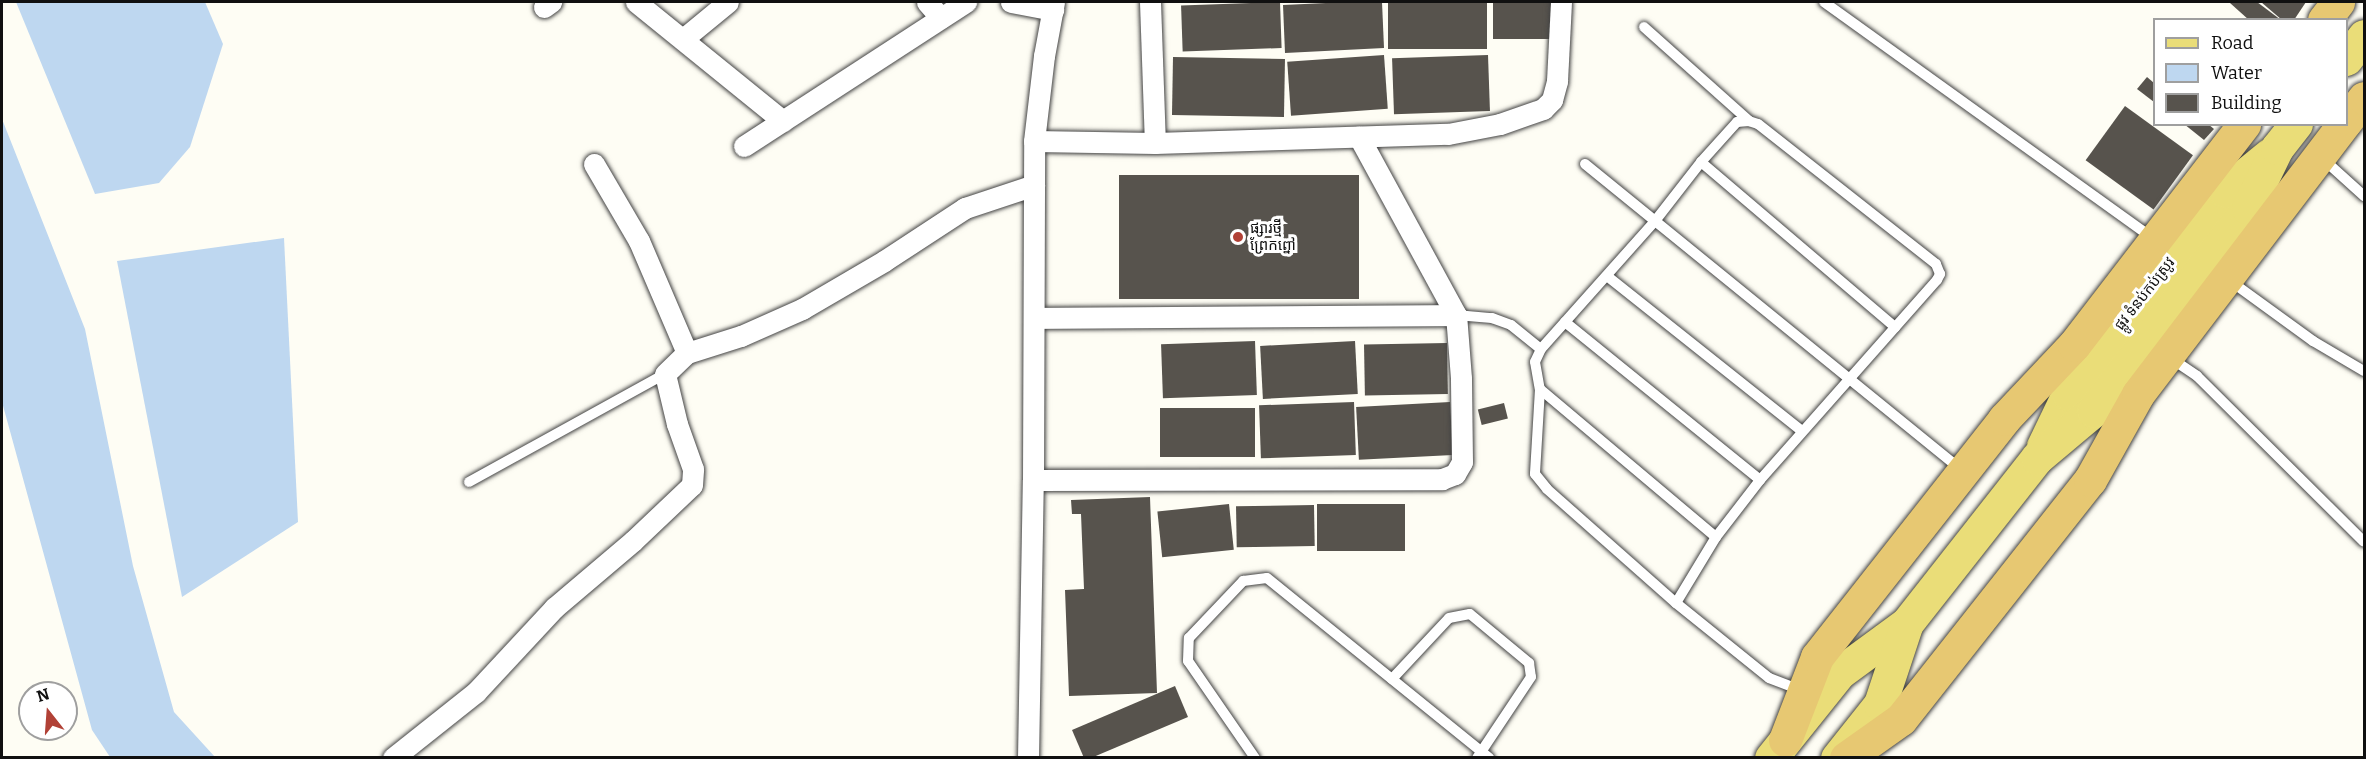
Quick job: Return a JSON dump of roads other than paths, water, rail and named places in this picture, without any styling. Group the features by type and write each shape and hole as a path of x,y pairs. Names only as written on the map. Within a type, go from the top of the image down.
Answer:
{"highway":[{"path":"2326,18 2338,2"},
{"path":"2348,119 2364,98"},
{"path":"1778,749 1817,657 2004,419 2074,345 2242,126"},
{"path":"1846,758 1901,719 1909,710 2090,480 2138,394 2343,126"}],"main road":[{"path":"2348,56 2364,36"},
{"name":"ផ្លូវ ទំនប់កប់ស្រូវ","path":"1778,749 1839,673 1907,623 2037,458 2068,394 2210,209 2225,191 2287,136"},
{"name":"ផ្លូវ ទំនប់កប់ស្រូវ","path":"1838,758 1880,704 1907,623"}],"street":[{"path":"636,2 783,121"},
{"path":"683,39 728,2"},
{"path":"927,2 941,18"},
{"path":"744,146 966,2"},
{"path":"1011,2 1053,6 1034,141 1033,480 1028,758"},
{"path":"1150,2 1155,143"},
{"path":"1034,141 1155,143 1448,134 1500,124 1543,109 1552,100 1557,81 1561,2"},
{"path":"1033,480 1442,479 1455,474 1462,462 1461,378 1456,315 1359,137"},
{"path":"594,164 639,241 687,353"},
{"path":"393,758 476,692 554,608 633,542 692,485 693,469 677,424 664,374 687,353 741,336 802,309 884,261 965,208 1035,184"},
{"path":"1034,318 1456,315"}],"lane":[{"path":"1824,2 2155,240"},
{"path":"1644,27 1749,121"},
{"path":"1676,603 1716,537 1760,480 1851,379 1940,274 1936,264 1758,124 1749,121 1737,122 1701,162 1655,221 1541,349 1535,362 1540,389 1536,474 1547,489 1676,603 1769,678 1804,691"},
{"path":"2320,156 2364,196"},
{"path":"1701,162 1894,327"},
{"path":"1585,164 1962,471"},
{"path":"1606,276 1802,431"},
{"path":"2227,278 2313,341 2364,370"},
{"path":"1456,315 1492,318 1511,326 1541,349"},
{"path":"1565,322 1760,480"},
{"path":"2167,356 2197,376 2364,542"},
{"path":"469,482 664,374"},
{"path":"1540,389 1716,537"},
{"path":"1255,758 1188,661 1189,638 1243,581 1267,578 1483,756 1531,677 1529,663 1470,614 1449,618 1392,680"}],"water":[{"path":"16,2 205,2 223,44 190,147 159,183 95,194"},
{"path":"2,119 85,329 133,566 174,712 215,757 110,757 92,730 2,402"},
{"path":"284,238 298,522 182,597 117,261"}],"place":[{"name":"ផ្សារថ្មី ព្រែកព្នៅ","path":"1238,237"}]}
